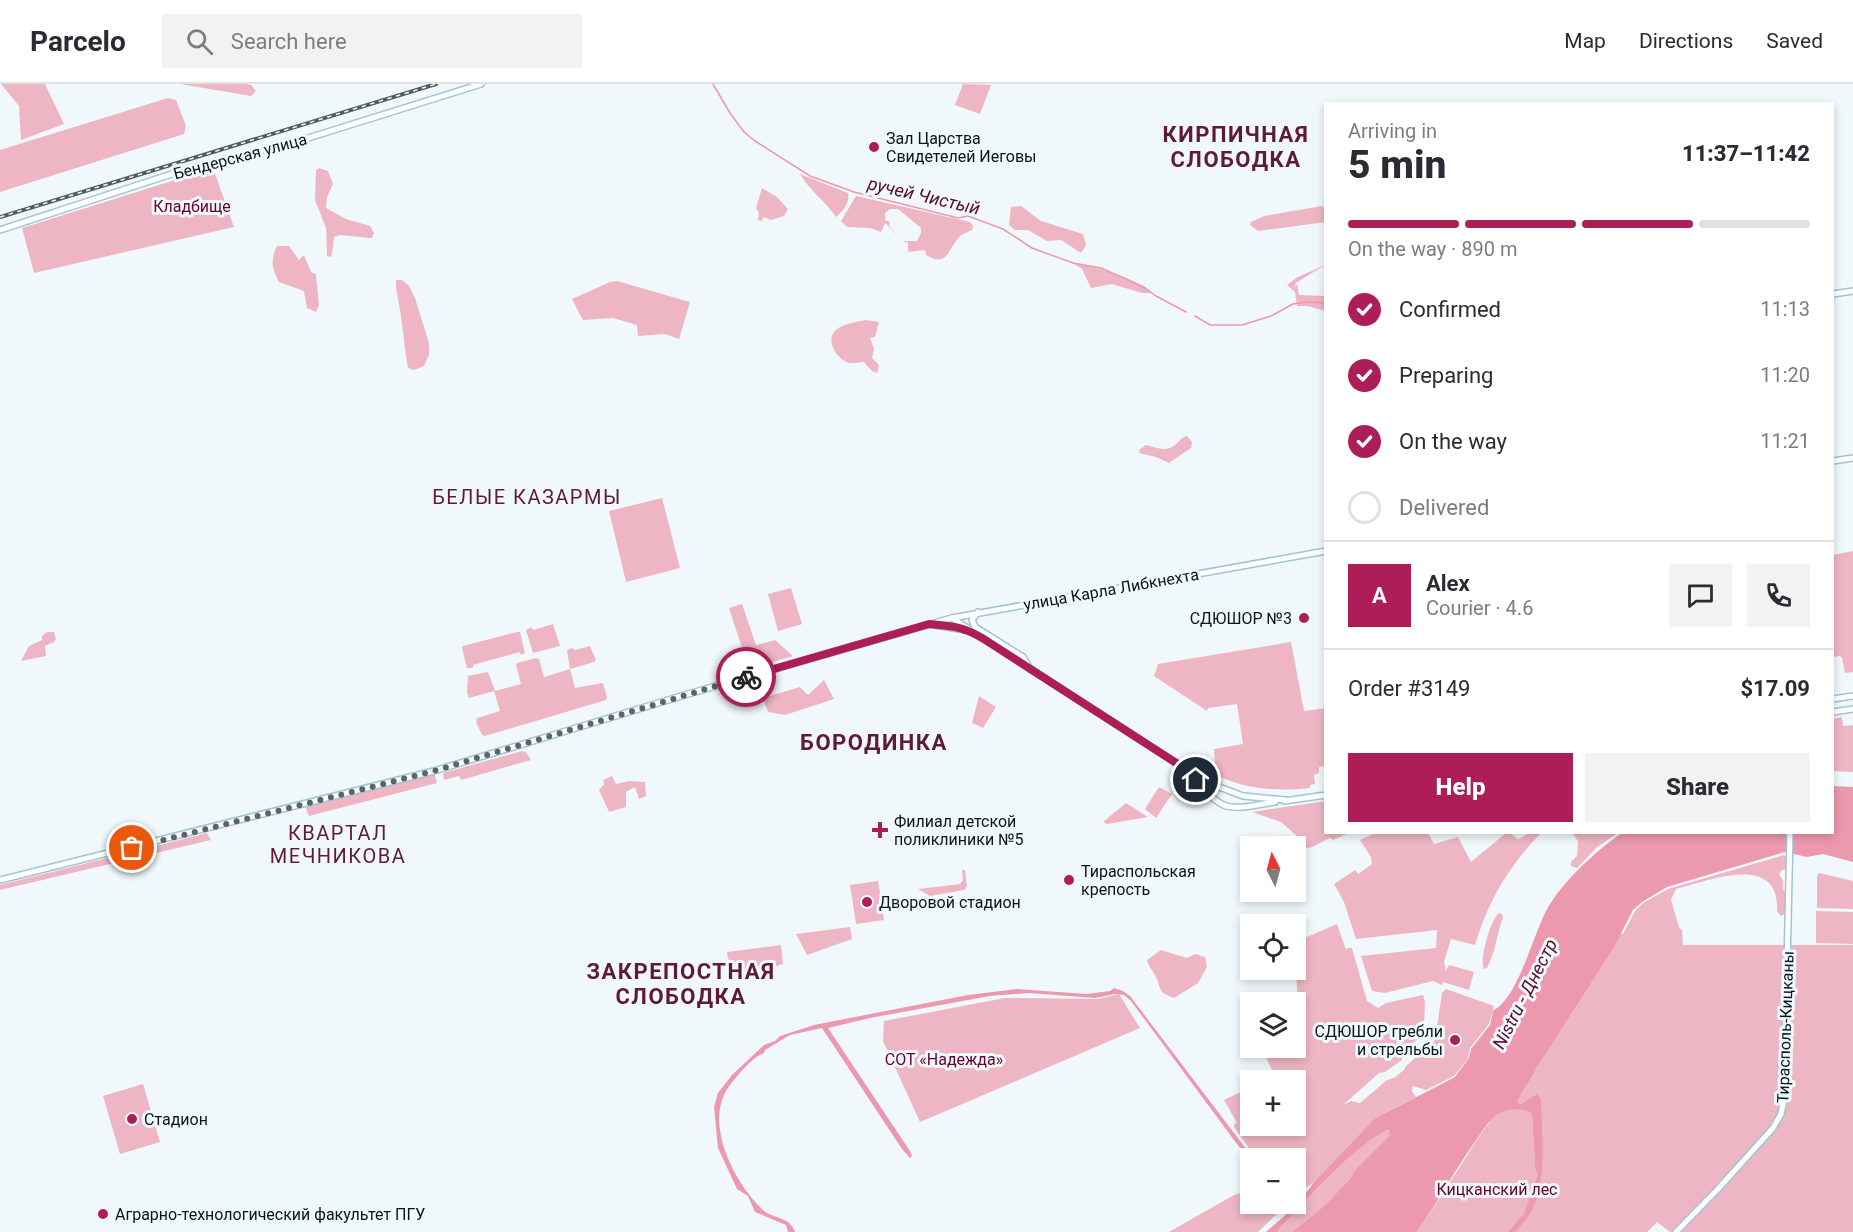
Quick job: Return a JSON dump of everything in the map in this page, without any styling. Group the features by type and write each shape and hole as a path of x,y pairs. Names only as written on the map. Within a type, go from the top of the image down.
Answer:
{"main road":[{"name":"Бендерская улица","path":"0,230 187,169 305,139 481,84"},
{"path":"1834,294 1853,291"},
{"path":"1834,461 1853,458"},
{"name":"улица Карла Либкнехта","path":"0,880 434,771 697,691 952,618 1324,551"},
{"path":"979,612 972,620 975,627 1023,657 1030,669"},
{"path":"952,618 1214,785 1243,796 1286,800"},
{"path":"929,624 972,631"},
{"path":"1834,699 1853,696"},
{"path":"1834,712 1853,709"},
{"path":"1184,768 1223,805 1233,807 1324,795"},
{"path":"1209,793 1211,786 1214,785"},
{"path":"1242,806 1245,801 1243,796"},
{"name":"Тирасполь-Кицканы","path":"1676,1232 1763,1139 1781,1114 1784,1100 1790,834"}],"green space":[{"path":"1,84 45,84 64,124 21,140 19,106"},
{"path":"180,84 246,84 251,85 256,91 251,96"},
{"path":"963,84 991,85 980,114 955,105"},
{"path":"168,98 176,100 186,126 184,134 0,192 0,150"},
{"name":"Кладбище","path":"213,168 234,227 34,273 22,228"},
{"path":"319,168 328,171 333,184 327,197 326,208 346,219 370,226 374,233 372,238 340,235 334,237 330,257 327,256 326,228 315,200 316,170"},
{"path":"800,174 848,193 847,203 836,217 808,186"},
{"path":"762,188 777,197 788,209 784,216 771,220 764,217 761,221 758,220 759,213 756,208"},
{"path":"856,196 970,222 973,226 972,230 959,237 946,256 938,260 926,255 925,250 908,252 908,242 906,243 885,223 881,232 870,228 847,227 841,221","holes":["890,209 898,209 921,228 917,241 904,241 889,226 890,222 885,220 885,213"]},
{"path":"1021,206 1041,221 1083,234 1086,245 1081,253 1061,240 1047,241 1028,230 1015,230 1009,225 1011,207"},
{"path":"1324,208 1324,222 1258,231 1250,225 1251,222 1264,216"},
{"path":"277,246 289,246 299,260 304,255 311,272 316,274 319,305 316,312 307,308 304,291 279,282 273,264"},
{"path":"1073,263 1114,274 1152,293 1142,293 1112,284 1091,288 1082,269"},
{"path":"1324,265 1296,283 1294,289 1297,284 1299,295 1324,296 1324,310 1297,306 1295,292 1287,285 1296,278"},
{"path":"396,280 402,280 409,286 429,343 429,355 424,366 414,370 408,368"},
{"path":"617,281 690,302 679,339 665,334 638,336 637,325 613,318 583,320 572,299"},
{"path":"866,320 879,322 875,337 870,338 874,349 872,358 879,365 877,373 864,362 845,361 837,355 832,346 832,336 837,329"},
{"path":"1187,436 1192,442 1191,448 1169,463 1139,453 1140,449 1146,445 1168,449"},
{"path":"662,498 680,568 626,582 609,511"},
{"path":"1853,551 1853,672 1845,673 1842,658 1834,657 1834,555"},
{"path":"791,588 802,624 778,631 768,594"},
{"path":"742,604 756,645 775,640 793,656 749,669 729,608"},
{"path":"553,624 560,646 533,653 526,630"},
{"path":"47,632 54,632 56,639 45,646 46,656 21,661 29,646 42,640 42,636"},
{"path":"520,632 525,653 521,655 520,652 467,668 463,646"},
{"path":"1291,642 1304,711 1324,708 1324,766 1319,767 1319,773 1314,775 1315,784 1310,785 1310,788 1297,789 1259,788 1235,783 1211,773 1215,765 1214,749 1243,744 1237,704 1208,708 1207,711 1154,676 1158,664"},
{"path":"590,646 596,660 570,669 567,650"},
{"path":"539,659 544,677 570,669 575,688 603,683 606,700 482,735 476,722 477,718 500,711 494,691 469,698 468,676 488,672 495,691 521,684 517,663"},
{"path":"824,680 834,699 785,715 768,712 763,698 800,687 808,695"},
{"path":"979,696 996,707 983,728 972,723"},
{"path":"1842,717 1843,726 1853,725 1853,772 1834,771 1834,719"},
{"path":"522,751 526,752 531,760 461,780 459,776 444,780 443,773"},
{"path":"434,771 437,783 309,816 304,804"},
{"path":"612,776 616,784 629,781 645,782 646,796 639,799 635,787 626,792 626,807 609,812 599,790 604,784 603,780"},
{"path":"1159,787 1172,794 1156,818 1145,809"},
{"path":"1324,801 1324,834 1347,834 1306,848 1306,836 1297,836 1281,822 1252,812"},
{"path":"1126,803 1148,817 1107,824 1103,822"},
{"path":"207,833 211,840 0,890 0,885"},
{"path":"1373,834 1429,834 1434,844 1458,837 1471,862 1505,834 1511,834 1518,839 1527,834 1540,834 1501,885 1475,945 1451,939 1444,962 1446,971 1449,965 1474,972 1469,990 1433,981 1385,993 1372,991 1361,956 1436,948 1437,930 1356,939 1344,902 1334,884 1355,870 1358,874 1372,864 1371,857 1360,840"},
{"path":"1573,834 1616,834 1597,847 1577,868 1571,866 1571,862 1577,856 1578,841"},
{"name":"Кицканский лес","path":"1784,855 1787,859 1786,869 1779,874 1786,893 1786,913 1781,916 1777,911 1775,893 1767,881 1755,876 1740,874 1707,880 1676,889 1671,900 1682,930 1683,945 1853,945 1853,1232 1670,1232 1657,1222 1647,1232 1417,1232 1483,1131 1497,1114 1518,1110 1532,1114 1535,1167 1538,1174 1537,1095 1521,1104 1516,1102 1612,951 1620,933 1623,934 1635,911 1643,903 1668,889"},
{"path":"962,870 965,870 967,886 964,890 930,896 918,889 960,884 963,880"},
{"path":"1819,873 1853,881 1853,909 1817,908 1817,876"},
{"name":"Дворовой стадион","path":"878,881 884,920 856,924 850,885"},
{"path":"1816,911 1853,912 1853,944 1816,943"},
{"path":"1501,913 1503,917 1494,950 1487,968 1484,969 1486,941 1495,918"},
{"path":"1337,924 1346,950 1352,948 1367,1001 1378,1008 1386,1003 1423,995 1425,1002 1424,1026 1419,1037 1405,1051 1402,1060 1385,1072 1379,1073 1343,1105 1351,1101 1360,1103 1387,1080 1394,1078 1405,1069 1435,1040 1442,993 1446,989 1494,1006 1489,1024 1470,1048 1468,1059 1454,1076 1426,1090 1413,1086 1412,1091 1416,1097 1374,1119 1306,1188 1306,1148 1249,1148 1240,1136 1306,1136 1306,1070 1272,1070 1266,1058 1306,1058 1306,992 1297,992 1296,980 1306,980 1306,937"},
{"path":"850,927 852,939 807,955 796,934"},
{"path":"781,945 783,964 765,970 740,972 734,970 733,962 728,959 727,952"},
{"path":"1161,950 1187,958 1195,954 1205,957 1207,967 1198,983 1174,998 1161,990 1147,960"},
{"name":"СОТ «Надежда»","path":"1119,994 1140,1028 920,1122 883,1041 884,1021 1005,998 1098,999"},
{"name":"Стадион","path":"143,1084 160,1142 120,1154 103,1096"},
{"path":"1240,1092 1240,1135 1234,1127 1237,1123 1224,1100"},
{"path":"1390,1130 1391,1134 1355,1170 1350,1179 1325,1205 1292,1232 1277,1232 1294,1214 1306,1214 1306,1201 1347,1159"},
{"path":"1240,1193 1240,1214 1277,1214 1258,1232 1169,1232"}],"water":[{"name":"Nistru - Днестр","path":"1834,786 1853,787 1853,862 1823,854 1807,857 1785,852 1667,887 1633,910 1612,951 1517,1102 1521,1104 1537,1094 1541,1099 1542,1170 1537,1197 1530,1213 1515,1232 1508,1232 1524,1214 1538,1175 1535,1167 1532,1114 1518,1110 1502,1112 1489,1122 1417,1232 1292,1232 1325,1205 1350,1179 1355,1170 1390,1135 1389,1130 1362,1147 1306,1200 1306,1193 1314,1182 1374,1119 1455,1077 1469,1058 1471,1049 1490,1025 1493,1011 1512,991 1545,912 1584,864 1621,834 1834,834"},
{"path":"1114,988 1130,996 1245,1148 1240,1148 1131,1001 1124,995 1115,994 1095,998 1029,993 990,996 828,1028 910,1151 912,1156 910,1158 822,1028 790,1035 765,1050 745,1067 730,1085 722,1100 719,1116 720,1133 732,1167 751,1197 766,1212 789,1223 795,1232 788,1232 786,1225 755,1212 748,1196 737,1189 718,1148 714,1107 718,1093 732,1075 764,1045 775,1041 780,1036 814,1025 968,995 1017,989 1086,994 1110,991"},
{"path":"1287,1214 1293,1214 1277,1232 1266,1232"}],"waterway":[{"name":"ручей Чистый","path":"713,84 744,132 810,176 854,192 958,218 968,216 1003,229 1032,248 1073,263 1101,268 1144,287 1186,312"},
{"name":"ручей Чистый","path":"1195,316 1210,325 1242,325 1271,316 1293,304 1324,303"}],"railway":[{"path":"0,217 436,84"}],"way so far":[{"path":"132,848 434,771 746,677"}],"place":[{"name":"Зал Царства Свидетелей Иеговы","path":"874,147"},
{"name":"СДЮШОР №3","path":"1304,618"},
{"name":"Филиал детской поликлиники №5","path":"880,830"},
{"name":"Тираспольская крепость","path":"1069,880"},
{"name":"Дворовой стадион","path":"867,902"},
{"name":"СДЮШОР гребли и стрельбы","path":"1455,1040"},
{"name":"Стадион","path":"132,1119"},
{"name":"Аграрно-технологический факультет ПГУ","path":"103,1214"}],"district":[{"name":"КИРПИЧНАЯ СЛОБОДКА","path":"1236,146"},
{"name":"БЕЛЫЕ КАЗАРМЫ","path":"527,497"},
{"name":"БОРОДИНКА","path":"874,742"},
{"name":"КВАРТАЛ МЕЧНИКОВА","path":"338,844"},
{"name":"ЗАКРЕПОСТНАЯ СЛОБОДКА","path":"681,984"}],"route":[{"path":"746,677 929,624 960,628 972,631 1184,768 1196,780"}]}
